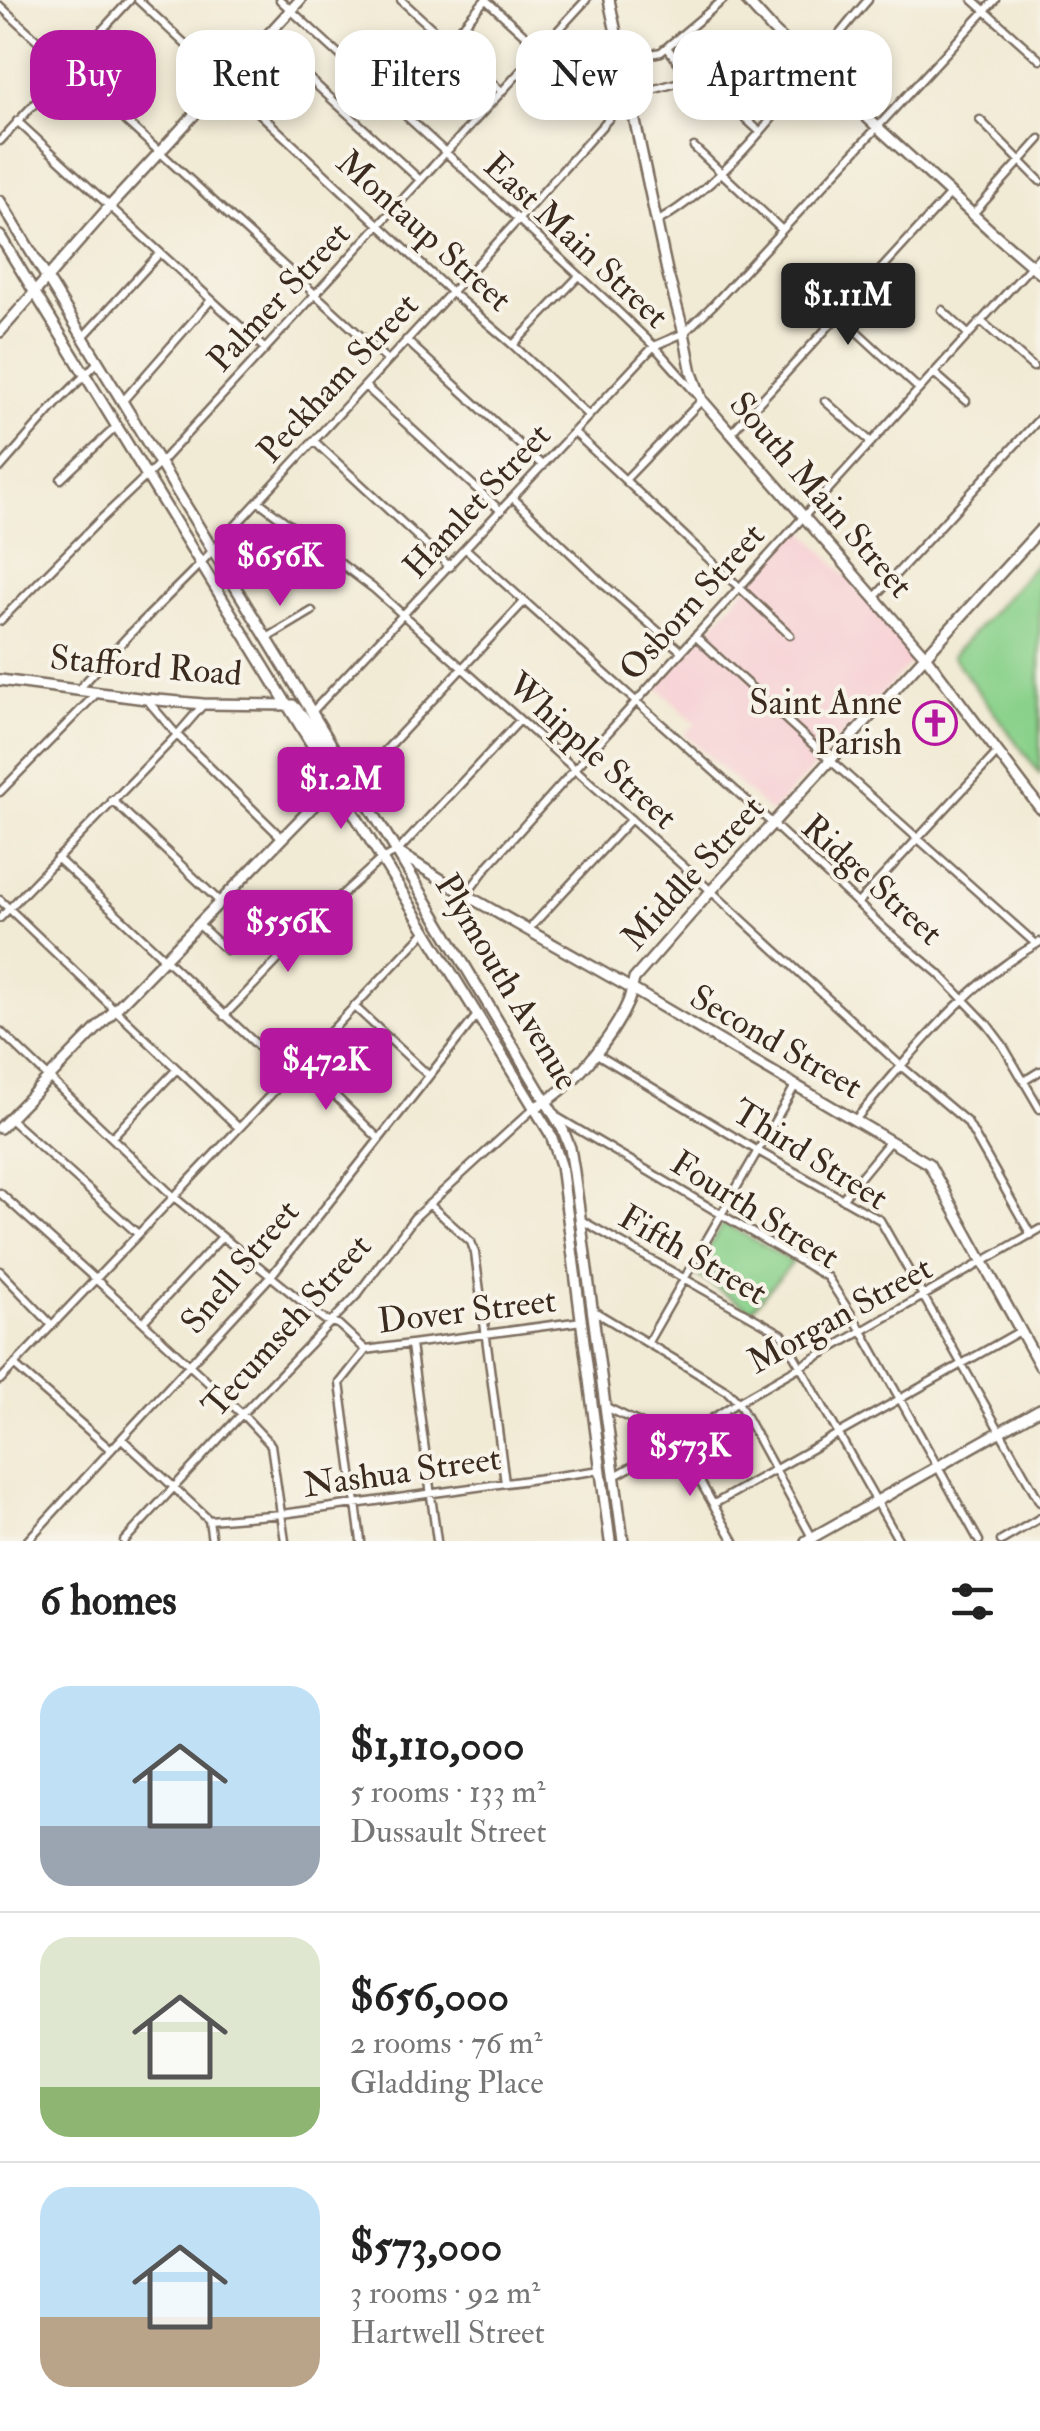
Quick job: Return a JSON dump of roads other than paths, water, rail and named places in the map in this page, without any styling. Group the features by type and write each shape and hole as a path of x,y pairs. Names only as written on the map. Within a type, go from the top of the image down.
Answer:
{"main road":[{"path":"272,30 300,0"},
{"name":"South Main Street","path":"609,0 616,30"},
{"path":"746,0 773,30"},
{"path":"0,332 189,120"},
{"name":"South Main Street","path":"633,120 692,373 702,400 926,657 1040,808"},
{"path":"870,120 1036,269"},
{"name":"Plymouth Avenue","path":"0,201 555,1116 572,1155 623,1541"},
{"name":"Plymouth Avenue","path":"0,236 551,1136 560,1158 610,1541"},
{"name":"Middle Street","path":"547,1102 613,1030 630,998 634,979 1040,530"},
{"name":"Stafford Road","path":"0,680 146,700 286,706"},
{"path":"286,706 298,709 325,752 355,783"},
{"path":"0,1128 334,784 355,783"},
{"name":"Second Street","path":"397,852 930,1164 1040,1366"},
{"path":"535,1107 547,1102"},
{"path":"811,1540 1040,1409"}],"street":[{"path":"102,30 130,0"},
{"name":"Montaup Street","path":"138,0 176,36"},
{"name":"East Main Street","path":"280,0 654,346 702,400"},
{"path":"401,0 434,30"},
{"path":"459,30 486,0 518,30"},
{"name":"Palmer Street","path":"558,30 586,0"},
{"path":"653,54 661,52 723,0"},
{"path":"845,30 868,0"},
{"path":"973,0 1040,60"},
{"path":"684,334 995,0"},
{"path":"0,6 30,33"},
{"path":"653,89 690,79 666,47"},
{"name":"Palmer Street","path":"0,620 160,463 516,77"},
{"path":"315,84 420,180"},
{"path":"496,87 502,92"},
{"path":"0,140 30,108"},
{"path":"125,120 387,360"},
{"name":"Montaup Street","path":"265,120 589,416"},
{"name":"Peckham Street","path":"79,689 213,550 607,120"},
{"path":"747,120 760,132"},
{"path":"656,223 697,197 770,120"},
{"path":"980,120 1040,181"},
{"path":"18,121 264,349"},
{"path":"973,214 1040,140"},
{"path":"694,147 781,230"},
{"path":"731,433 950,194"},
{"path":"83,338 160,253"},
{"name":"Osborn Street","path":"466,895 803,516 981,322 1036,269 1040,256"},
{"path":"513,346 580,276"},
{"path":"122,402 211,300"},
{"path":"942,310 969,335"},
{"path":"838,315 919,389"},
{"path":"981,322 1034,368"},
{"name":"Hamlet Street","path":"312,712 654,346 684,334"},
{"path":"406,340 543,466"},
{"path":"0,468 98,362"},
{"path":"934,373 966,401"},
{"path":"365,386 501,511"},
{"path":"624,480 702,400"},
{"path":"825,402 871,442"},
{"path":"875,598 1040,418"},
{"path":"61,479 116,427"},
{"path":"574,433 790,635"},
{"path":"314,441 450,567"},
{"path":"513,498 681,651"},
{"name":"Whipple Street","path":"258,500 373,588 967,1122 1031,1235"},
{"name":"Ridge Street","path":"466,549 938,973 995,1034 1040,1109"},
{"path":"355,783 523,603"},
{"path":"266,638 312,611"},
{"path":"695,636 1038,943 1017,954 963,998 854,1120"},
{"path":"0,792 98,692"},
{"path":"146,700 280,837"},
{"path":"0,918 203,704"},
{"path":"224,1016 380,858 397,852 520,720"},
{"path":"858,903 996,752"},
{"path":"112,800 219,901"},
{"path":"528,930 631,820"},
{"path":"57,858 289,1075"},
{"path":"0,900 239,1128"},
{"path":"197,924 226,950"},
{"path":"0,1380 426,931"},
{"path":"354,1006 428,1075"},
{"name":"Snell Street","path":"27,1541 270,1276 478,1014"},
{"name":"Dover Street","path":"0,1031 174,1197 366,1350 582,1322"},
{"name":"Third Street","path":"595,1054 880,1220 1040,1502"},
{"path":"301,1062 378,1138"},
{"path":"112,1137 176,1070"},
{"path":"1024,1081 1040,1071"},
{"path":"648,1342 795,1086"},
{"name":"Tecumseh Street","path":"124,1541 332,1322 409,1224 535,1107"},
{"name":"Fourth Street","path":"555,1116 827,1277 862,1331 980,1541"},
{"path":"10,1119 138,1234"},
{"path":"842,1199 890,1141"},
{"path":"0,1192 242,1414 274,1450 286,1541"},
{"path":"428,1204 471,1242 475,1254 505,1483"},
{"name":"Fifth Street","path":"581,1220 782,1334 899,1541"},
{"name":"Morgan Street","path":"614,1476 1040,1229"},
{"path":"143,1322 222,1238"},
{"path":"0,1272 52,1325"},
{"path":"592,1310 728,1391 776,1469 811,1540"},
{"path":"714,1504 1020,1331"},
{"path":"411,1345 437,1541"},
{"path":"362,1541 340,1383 366,1350"},
{"path":"14,1364 111,1450"},
{"path":"605,1407 677,1440 734,1541"},
{"path":"122,1439 210,1520 212,1541"},
{"name":"Nashua Street","path":"210,1520 282,1514 601,1470"},
{"path":"1000,1541 1040,1518"}],"place":[{"name":"Saint Anne Parish","path":"935,723"}]}
